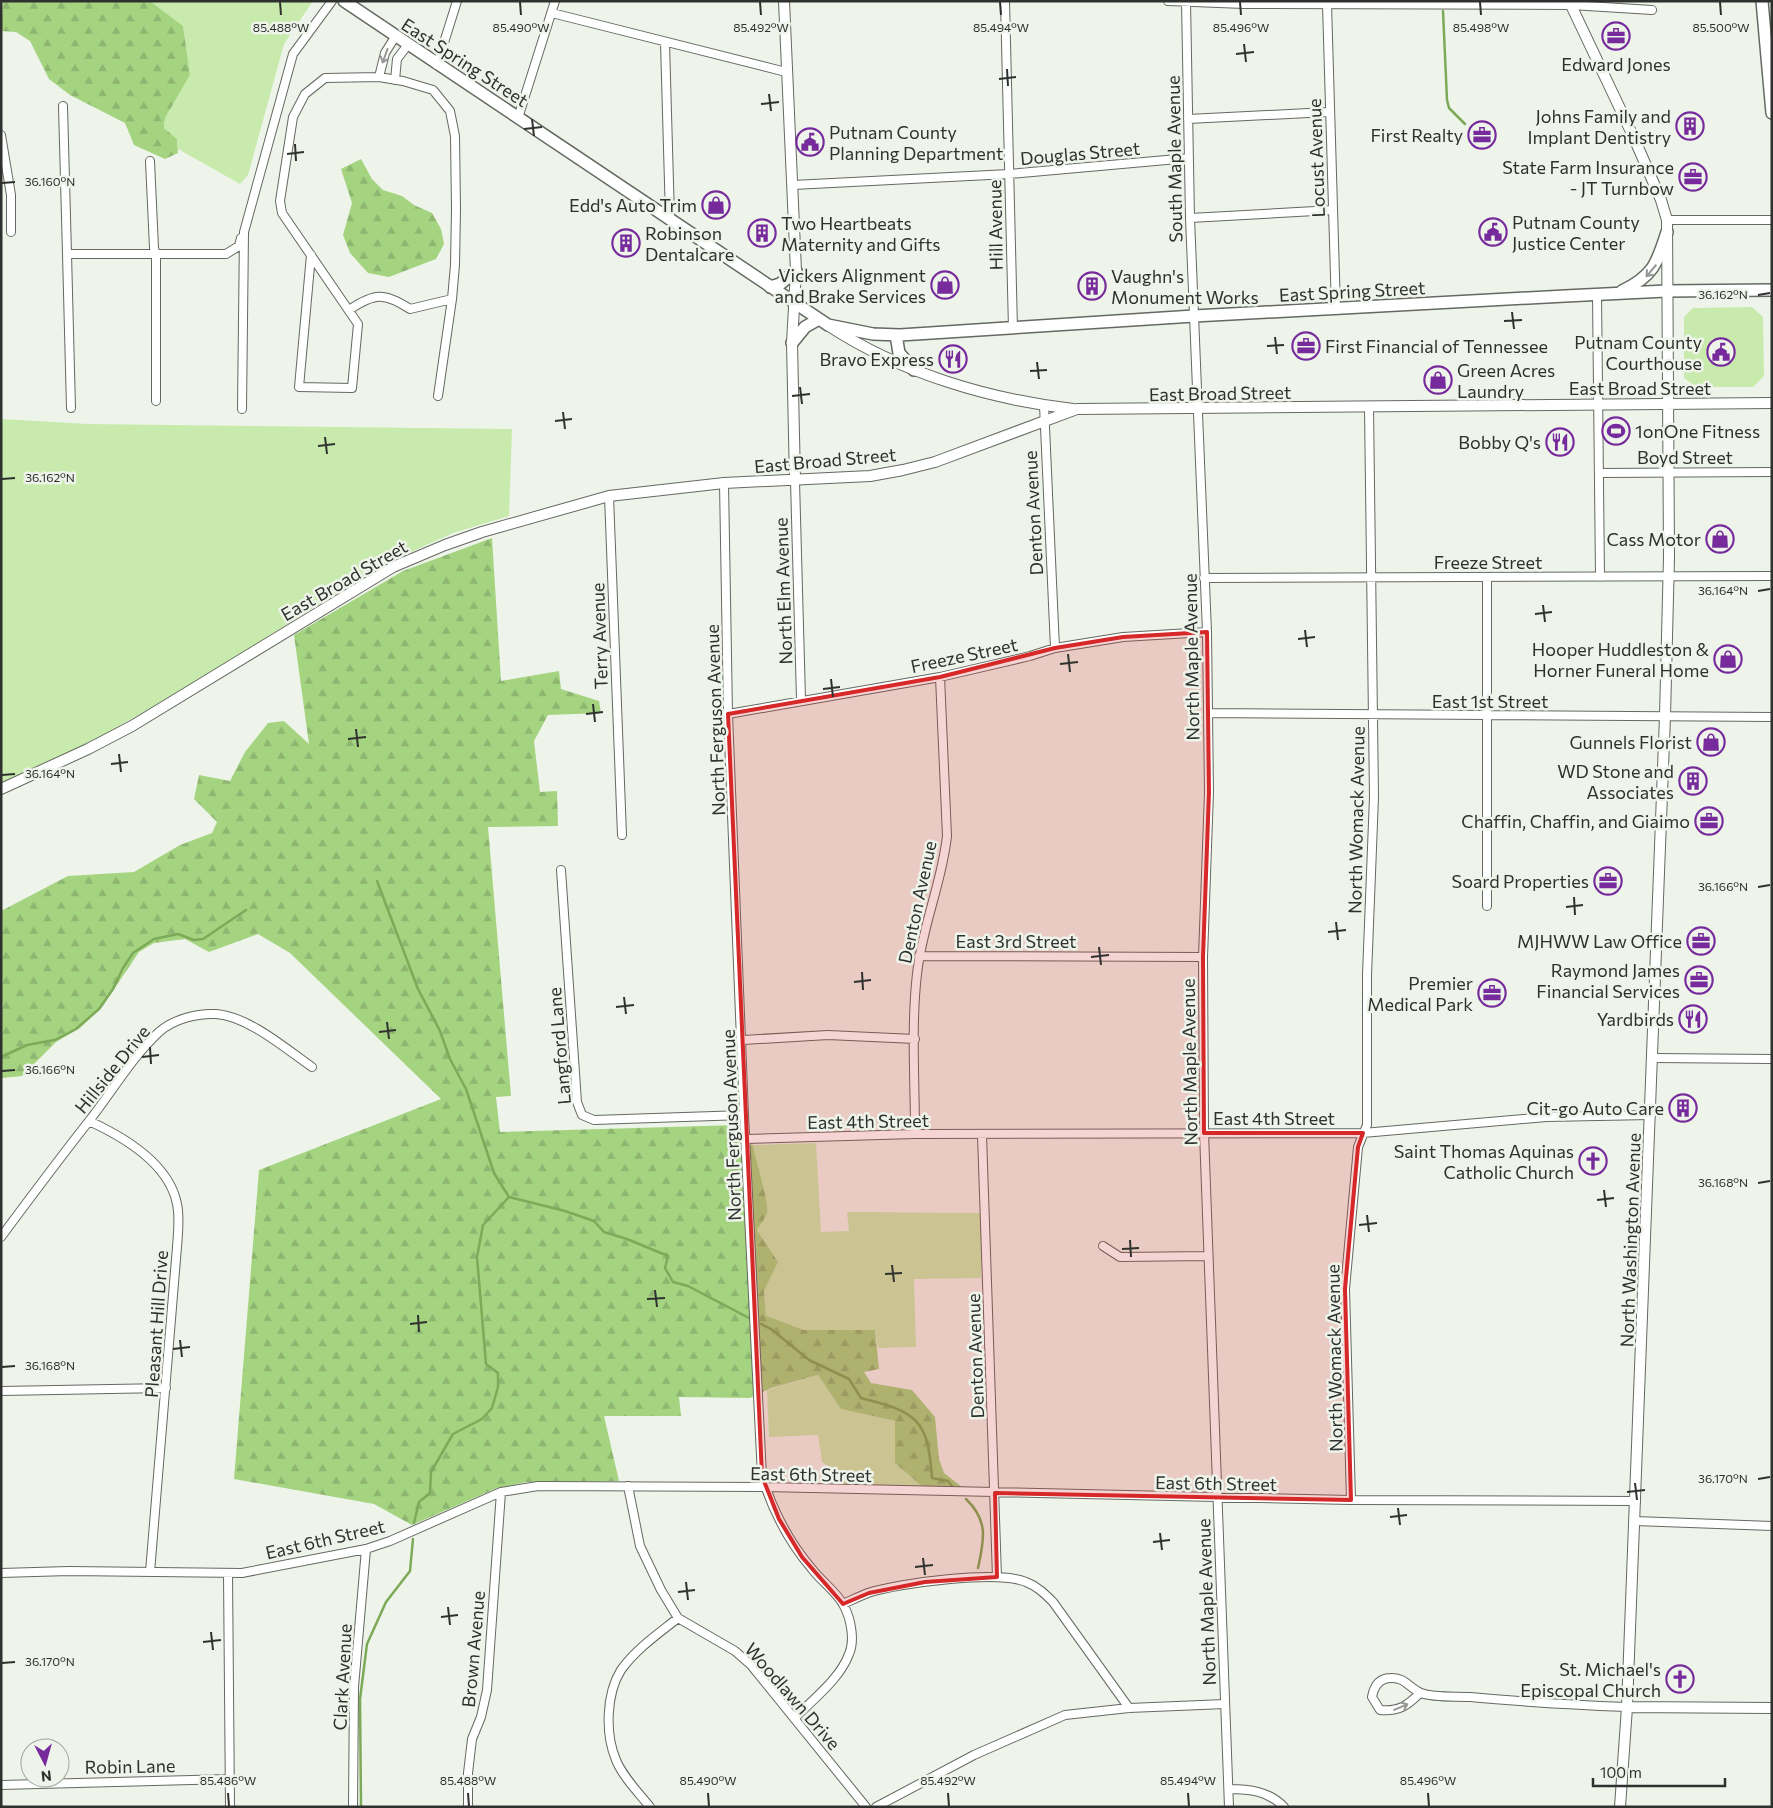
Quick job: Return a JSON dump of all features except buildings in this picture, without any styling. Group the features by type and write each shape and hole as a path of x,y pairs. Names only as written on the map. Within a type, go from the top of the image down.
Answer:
{"main road":[{"name":"East Spring Street","path":"344,1 407,46 670,218 824,322 873,334 896,335 1013,329 1194,316 1336,310 1597,294 1772,290"},
{"path":"1762,1 1772,113"},
{"path":"1616,294 1644,279 1655,267 1667,226"},
{"path":"770,287 780,284 796,271"},
{"path":"792,343 805,327 824,322"},
{"path":"896,335 899,354 914,370"}],"street":[{"path":"67,254 226,254 239,246 293,54 332,1"},
{"path":"437,65 457,1"},
{"path":"518,118 555,1"},
{"path":"784,1 796,271 792,343 795,481"},
{"name":"Hill Avenue","path":"1005,1 1013,329"},
{"path":"1168,1 1327,4 1570,3 1652,10"},
{"name":"South Maple Avenue","path":"1186,2 1190,218 1194,316"},
{"name":"North Washington Avenue","path":"1570,3 1662,200 1667,226 1668,576 1665,716 1654,1058 1636,1501 1627,1707 1620,1807"},
{"name":"Locust Avenue","path":"1327,4 1328,112 1336,310"},
{"path":"552,13 786,72"},
{"path":"379,77 385,53 395,37"},
{"path":"665,43 670,218"},
{"path":"395,80 397,59 407,46"},
{"path":"311,255 299,387 352,388 358,324 349,310 282,213 281,188 293,117 305,94 325,78 379,77 433,90 450,111 455,136 456,265 438,396"},
{"path":"63,106 71,408"},
{"path":"1188,119 1328,112"},
{"path":"1,135 11,195 10,232"},
{"name":"Douglas Street","path":"793,185 1009,174 1190,158"},
{"path":"150,161 154,248 156,255 156,401"},
{"path":"1190,218 1333,210"},
{"path":"1667,226 1772,220"},
{"path":"242,408 244,232"},
{"path":"1597,294 1600,405 1600,577"},
{"path":"349,310 372,296 395,299 410,309 452,299"},
{"name":"North Maple Avenue","path":"1194,316 1207,632 1209,792 1203,957 1204,1132 1229,1807"},
{"path":"824,322 855,342 914,370 977,390 1044,405 1077,409"},
{"name":"East Broad Street","path":"1,789 88,749 132,726 393,567 482,532 609,496 724,483 870,476 904,470 935,462 1077,409 1369,408 1772,403"},
{"name":"Denton Avenue","path":"1044,405 1043,422 1055,648"},
{"name":"North Womack Avenue","path":"1351,1500 1344,1288 1358,1147 1367,1125 1367,975 1374,797 1369,408"},
{"name":"Boyd Street","path":"1599,473 1772,472"},
{"name":"North Elm Avenue","path":"795,481 802,699"},
{"name":"North Ferguson Avenue","path":"724,483 728,714 745,1139 762,1476 779,1519 802,1558 844,1604 851,1629 849,1654 837,1674 795,1718"},
{"name":"Terry Avenue","path":"609,496 622,835"},
{"name":"Freeze Street","path":"1204,578 1372,575 1487,577 1772,576"},
{"path":"1487,577 1487,906"},
{"name":"Freeze Street","path":"728,714 802,699 940,677 1030,656 1055,648 1123,637 1207,632"},
{"name":"Denton Avenue","path":"915,1134 914,1039 916,974 927,919 944,862 947,836 940,677"},
{"name":"East 1st Street","path":"1208,713 1772,717"},
{"name":"Langford Lane","path":"560,870 577,1102 582,1115 594,1120 744,1116"},
{"name":"East 3rd Street","path":"920,956 1203,957"},
{"name":"Hillside Drive","path":"1,1237 72,1140 89,1122 131,1063 160,1031 186,1017 217,1014 235,1018 250,1025 312,1067"},
{"path":"742,1040 828,1035 914,1039"},
{"path":"1654,1058 1772,1059"},
{"name":"East 4th Street","path":"745,1139 915,1134 1363,1133 1546,1117 1651,1115"},
{"name":"Pleasant Hill Drive","path":"89,1122 132,1144 165,1176 173,1190 178,1216 166,1388 150,1572"},
{"name":"Denton Avenue","path":"982,1135 997,1577"},
{"path":"1103,1246 1120,1257 1208,1256"},
{"path":"1,1391 166,1388"},
{"name":"East 6th Street","path":"1,1574 242,1573 366,1549 390,1541 501,1492 538,1486 765,1487 1351,1500 1636,1501"},
{"name":"Woodlawn Drive","path":"628,1486 640,1546 661,1590 678,1618 735,1651 751,1665 866,1807"},
{"name":"Brown Avenue","path":"468,1807 468,1773 472,1739 481,1717 486,1690 501,1492"},
{"path":"1635,1521 1772,1526"},
{"name":"Clark Avenue","path":"353,1807 354,1687 366,1549"},
{"path":"228,1573 230,1807"},
{"path":"844,1604 869,1592 925,1582 997,1577 1025,1582 1040,1590 1053,1602 1129,1708"},
{"path":"650,1807 629,1782 616,1760 610,1736 609,1710 612,1692 620,1671 639,1650 678,1618"},
{"path":"1420,1693 1404,1707 1389,1711 1380,1710 1372,1697 1373,1689 1378,1683 1384,1679 1393,1678 1405,1680 1420,1693 1533,1703 1627,1707 1772,1708"},
{"path":"876,1807 974,1755 1066,1715 1129,1708 1225,1704"},
{"name":"Robin Lane","path":"1,1785 230,1779"},
{"path":"1229,1789 1249,1789 1266,1794 1284,1807"}],"highlighted area":[{"path":"1207,632 1209,792 1203,957 1204,1133 1363,1133 1358,1147 1345,1289 1351,1500 995,1493 997,1577 925,1582 869,1593 843,1604 802,1557 779,1519 762,1476 728,714 940,677 1055,648 1123,637"}],"green space":[{"path":"3,1 150,1 183,26 190,75 165,118 164,128 177,139 178,153 165,159 134,145 125,123 70,95 49,79 30,41 16,32 1,31"},
{"path":"150,1 313,1 284,44 248,175 240,184 178,149 177,139 164,128 165,118 190,75 183,26"},
{"path":"361,159 372,179 383,190 402,196 414,205 432,213 441,229 444,244 436,259 389,277 368,273 350,253 343,235 352,203 341,169"},
{"path":"1752,307 1763,317 1764,376 1753,387 1696,387 1684,378 1684,317 1693,308"},
{"path":"1,419 88,424 512,429 509,516 453,533 382,565 181,691 84,746 1,784"},
{"path":"492,538 501,681 559,671 561,689 599,701 601,713 548,715 534,741 540,792 557,791 558,826 488,827 511,1096 496,1097 500,1132 737,1125 739,1143 753,1145 766,1201 767,1213 757,1230 778,1262 764,1291 766,1316 804,1330 875,1330 879,1369 864,1372 871,1383 912,1390 935,1417 939,1459 944,1473 962,1487 923,1487 895,1463 895,1421 841,1409 818,1375 771,1388 750,1398 679,1397 681,1416 604,1416 619,1481 526,1482 495,1489 412,1525 374,1504 234,1479 259,1170 441,1099 290,953 258,934 209,952 185,939 154,943 139,952 102,1007 80,1028 56,1042 22,1076 1,1078 1,911 68,876 134,872 180,845 212,833 217,822 194,799 199,775 230,781 245,752 268,723 284,721 309,744 294,635 403,571"},
{"path":"816,1143 821,1232 849,1231 847,1212 981,1213 981,1278 914,1279 916,1347 878,1348 875,1330 804,1330 766,1317 764,1291 778,1262 757,1230 767,1213 767,1208 753,1145"},
{"path":"818,1375 841,1409 895,1421 895,1463 923,1487 841,1484 839,1473 822,1462 818,1435 769,1437 767,1390"}],"waterway":[{"path":"1443,11 1447,100 1449,108 1465,124"},
{"path":"377,881 418,989 440,1031 450,1059 466,1089 494,1173 509,1197 483,1225 477,1257 486,1364 498,1373 498,1387 492,1408 482,1419 453,1434 431,1472 430,1493 419,1502 414,1523"},
{"path":"1,1057 27,1045 55,1040 76,1029 99,1009 113,989 133,953 154,939 178,934 194,940 203,939 246,910"},
{"path":"509,1197 565,1211 594,1221 604,1232 627,1239 668,1256 665,1268 673,1282 688,1286 749,1318"},
{"path":"761,1324 771,1329 809,1360 849,1379 861,1398 895,1408 916,1421 923,1430 927,1443 932,1478 948,1481 952,1486"},
{"path":"966,1499 978,1515 983,1531 978,1568"},
{"path":"361,1807 360,1699 367,1644 386,1602 410,1571 413,1539"}],"place":[{"name":"Edward Jones","path":"1616,36"},
{"name":"Johns Family and Implant Dentistry","path":"1690,126"},
{"name":"First Realty","path":"1482,135"},
{"name":"Putnam County Planning Department","path":"810,142"},
{"name":"State Farm Insurance - JT Turnbow","path":"1693,177"},
{"name":"Edd's Auto Trim","path":"716,205"},
{"name":"Putnam County Justice Center","path":"1493,232"},
{"name":"Two Heartbeats Maternity and Gifts","path":"762,233"},
{"name":"Robinson Dentalcare","path":"626,243"},
{"name":"Vickers Alignment and Brake Services","path":"945,285"},
{"name":"Vaughn's Monument Works","path":"1092,286"},
{"name":"First Financial of Tennessee","path":"1306,346"},
{"name":"Putnam County Courthouse","path":"1721,352"},
{"name":"Bravo Express","path":"953,359"},
{"name":"Green Acres Laundry","path":"1438,380"},
{"name":"1onOne Fitness","path":"1616,431"},
{"name":"Bobby Q's","path":"1560,442"},
{"name":"Cass Motor","path":"1720,539"},
{"name":"Hooper Huddleston & Horner Funeral Home","path":"1728,659"},
{"name":"Gunnels Florist","path":"1711,742"},
{"name":"WD Stone and Associates","path":"1693,781"},
{"name":"Chaffin, Chaffin, and Giaimo","path":"1709,821"},
{"name":"Soard Properties","path":"1608,881"},
{"name":"MJHWW Law Office","path":"1701,941"},
{"name":"Raymond James Financial Services","path":"1699,980"},
{"name":"Premier Medical Park","path":"1492,993"},
{"name":"Yardbirds","path":"1693,1019"},
{"name":"Cit-go Auto Care","path":"1683,1108"},
{"name":"Saint Thomas Aquinas Catholic Church","path":"1593,1161"},
{"name":"St. Michael's Episcopal Church","path":"1680,1679"}]}
